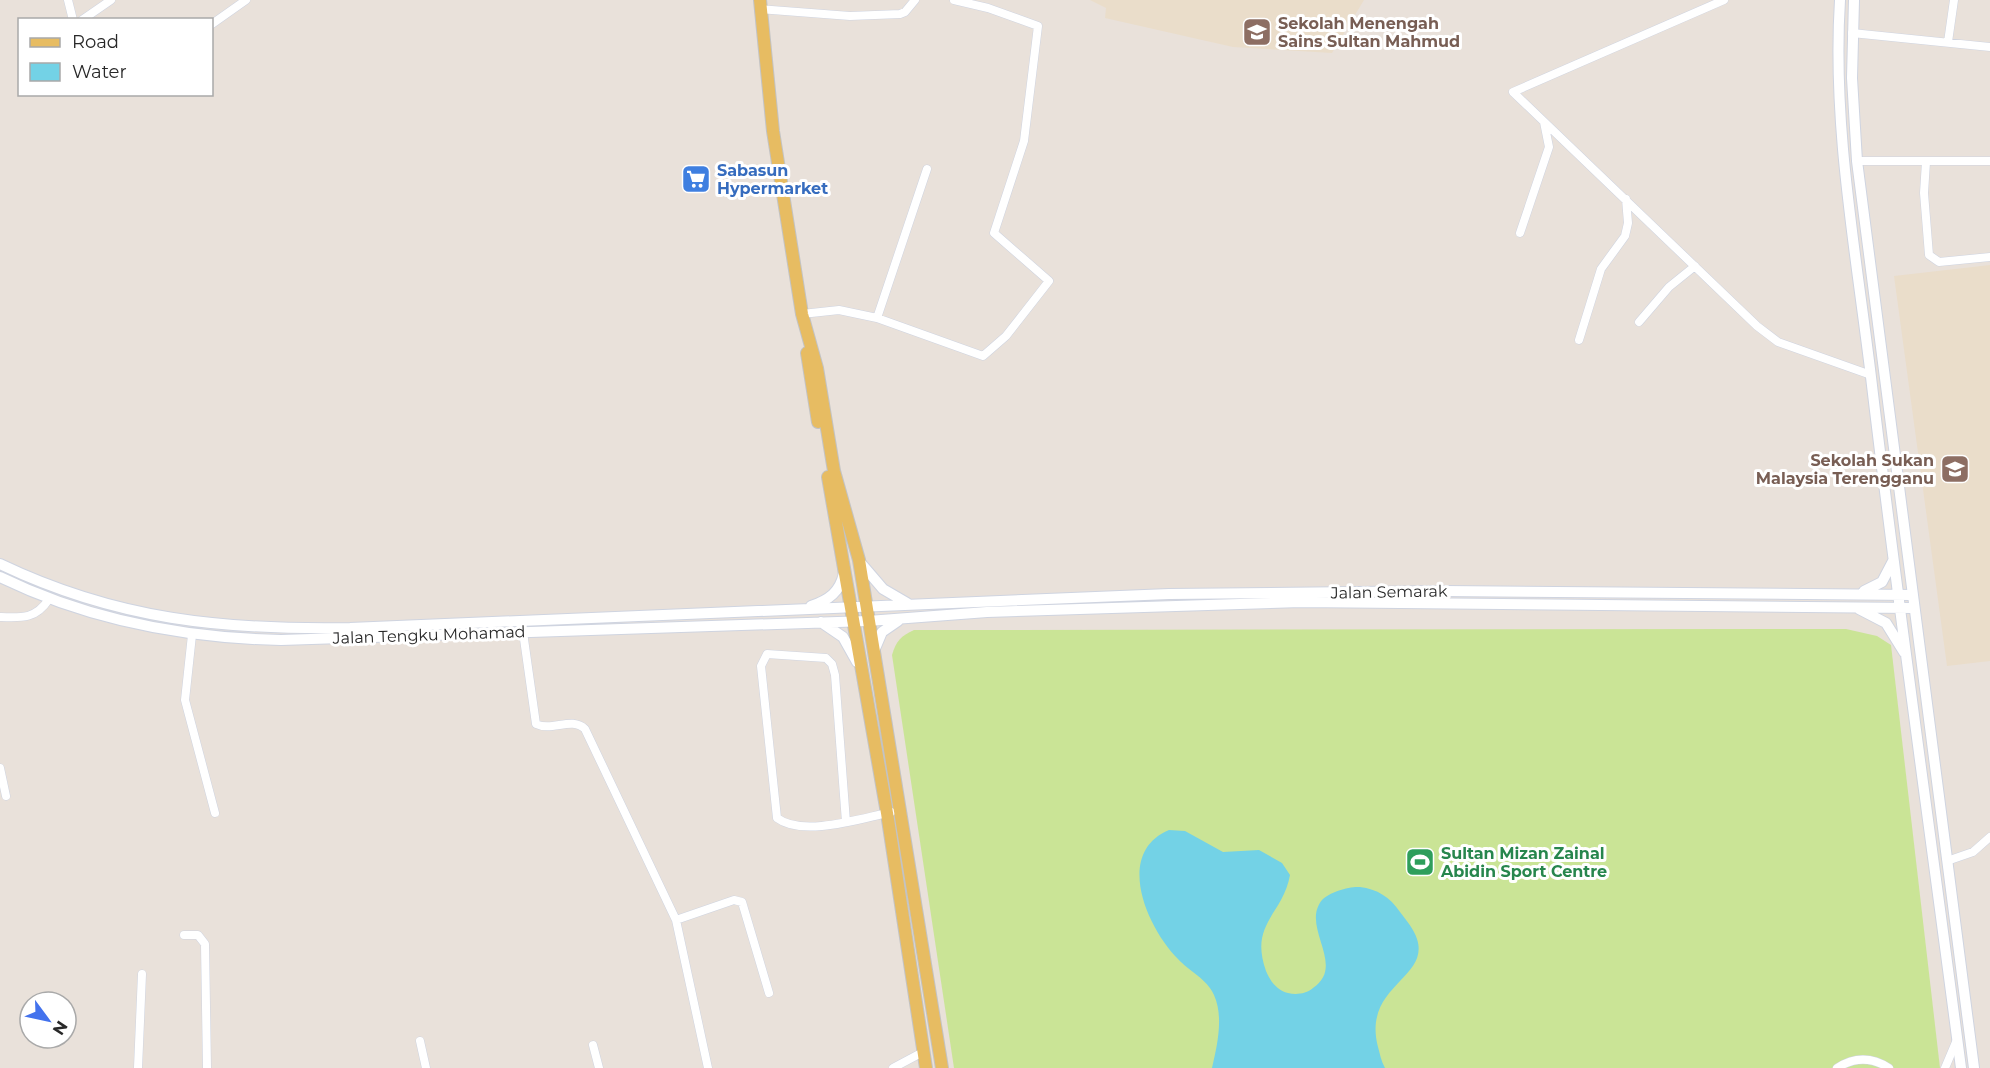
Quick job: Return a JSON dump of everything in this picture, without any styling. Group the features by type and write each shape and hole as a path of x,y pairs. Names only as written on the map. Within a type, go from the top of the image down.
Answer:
{"main road":[{"path":"1840,0 1840,113 1893,560 1961,1068"},
{"path":"1854,0 1852,33 1857,161 1974,1068"},
{"path":"760,5 773,132 803,318 809,370 887,813 926,1068"},
{"path":"803,318 817,368 834,471 859,560 902,810 942,1068"},
{"path":"859,560 883,589 910,604"},
{"path":"1855,594 1872,589 1882,582 1893,560"},
{"name":"Jalan Tengku Mohamad","path":"0,564 48,586 149,614 230,627 350,628 794,611 866,606"},
{"path":"794,611 829,598 840,586 845,572"},
{"name":"Jalan Tengku Mohamad","path":"3,578 49,599 120,620 222,639 281,640 868,621"},
{"name":"Jalan Semarak","path":"866,606 1205,593 1479,591 1912,595"},
{"name":"Jalan Semarak","path":"868,621 987,612 1301,602 1913,608"},
{"path":"1854,607 1886,623 1907,657"},
{"path":"873,652 882,632 904,618"},
{"path":"820,622 843,637 862,674"}],"street":[{"path":"68,0 72,18"},
{"path":"85,18 111,0"},
{"path":"213,23 246,0"},
{"path":"760,5 850,16 900,14 906,12 915,0"},
{"path":"803,318 839,310 877,318 983,356 1006,336 1049,281 994,233 1024,141 1038,26 988,8 954,0"},
{"path":"1724,0 1513,92 1778,342 1870,375"},
{"path":"1948,42 1954,0"},
{"path":"1852,33 1990,47"},
{"path":"1520,233 1549,147 1544,120"},
{"path":"1857,161 1990,161"},
{"path":"1926,162 1924,193 1929,255 1939,262 1990,257"},
{"path":"877,318 927,170"},
{"path":"1579,340 1601,269 1625,236 1628,223 1626,199"},
{"path":"1639,322 1670,287 1695,266"},
{"path":"0,617 30,617 41,611 49,599"},
{"path":"524,632 536,724 546,726 574,723 585,729 676,920 708,1068"},
{"path":"192,634 185,700 215,813"},
{"path":"846,822 835,675 832,664 822,657 767,654 761,666 774,813 777,818 789,825 822,826 846,822 902,810"},
{"path":"0,768 6,796"},
{"path":"1947,861 1973,852 1990,837"},
{"path":"676,920 734,900 742,902 769,993"},
{"path":"184,935 198,935 206,944 207,1068"},
{"path":"138,1068 142,974"},
{"path":"1945,1068 1957,1039"},
{"path":"420,1041 426,1068"},
{"path":"593,1045 599,1068"},
{"path":"894,1068 923,1052"},
{"path":"1837,1068 1844,1063 1862,1059 1880,1063 1888,1068"}],"shaded area":[{"name":"Sekolah Menengah Sains Sultan Mahmud","path":"1090,0 1364,0 1332,53 1233,47 1105,18 1106,8"},
{"name":"Sekolah Sukan Malaysia Terengganu","path":"1990,265 1990,661 1947,666 1894,276"}],"green space":[{"name":"Sultan Mizan Zainal Abidin Sport Centre","path":"1846,629 1877,636 1891,645 1940,1068 954,1068 892,655 900,640 914,630"}],"water":[{"path":"1169,830 1185,831 1223,852 1259,850 1282,863 1290,875 1281,900 1264,930 1262,955 1266,971 1272,982 1280,990 1288,993 1307,992 1322,979 1326,968 1325,957 1316,922 1317,911 1325,897 1340,890 1360,887 1377,892 1392,902 1414,932 1418,953 1414,964 1379,1010 1376,1026 1378,1047 1385,1068 1212,1068 1219,1022 1214,995 1207,984 1166,946 1147,911 1141,892 1140,873 1143,856 1152,841"}],"place":[{"name":"Sekolah Menengah Sains Sultan Mahmud","path":"1257,32"},
{"name":"Sabasun Hypermarket","path":"696,179"},
{"name":"Sekolah Sukan Malaysia Terengganu","path":"1955,469"},
{"name":"Sultan Mizan Zainal Abidin Sport Centre","path":"1420,862"}]}
